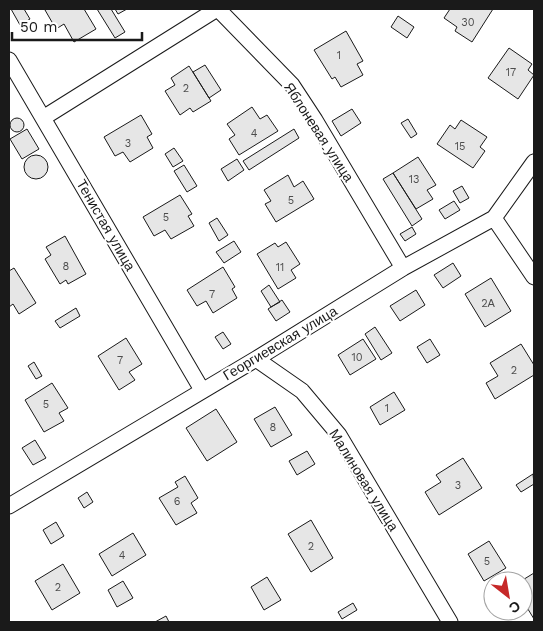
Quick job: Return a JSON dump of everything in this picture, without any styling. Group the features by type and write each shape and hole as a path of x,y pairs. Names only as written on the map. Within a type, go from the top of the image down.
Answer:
{"street":[{"path":"43,118 217,9"},
{"name":"Яблоневая улица","path":"217,9 292,85 315,120 403,268"},
{"name":"Тенистая улица","path":"9,60 202,390"},
{"name":"Георгиевская улица","path":"9,506 403,268 494,218 534,162"},
{"path":"494,218 534,277"},
{"name":"Малиновая улица","path":"256,358 302,391 339,435 450,622"}],"building":[{"path":"11,9 24,9 30,19 20,25"},
{"path":"84,9 96,29 74,42 64,24 56,29 45,10"},
{"path":"97,9 111,9 125,32 115,38"},
{"path":"115,9 127,9 118,14"},
{"path":"450,9 493,9 472,42 455,31 457,27 444,18"},
{"path":"398,16 414,27 407,38 391,27"},
{"path":"346,31 363,61 357,64 363,75 341,87 335,77 332,79 314,50"},
{"path":"509,48 532,64 528,70 534,75 518,99 488,78"},
{"path":"205,65 221,90 209,98 193,72"},
{"path":"189,66 211,101 193,112 190,108 180,115 165,91 175,85 171,78"},
{"path":"252,107 260,119 267,115 278,131 239,155 229,139 235,135 227,124"},
{"path":"352,109 361,123 341,136 332,121"},
{"path":"141,115 152,134 147,137 153,148 130,162 123,152 115,156 104,137"},
{"path":"14,118 20,118 24,125 20,132 14,132 10,128 10,122"},
{"path":"408,119 417,134 411,138 401,123"},
{"path":"461,120 487,137 480,147 485,151 473,168 437,144 450,125 455,129"},
{"path":"27,129 39,149 22,159 10,139"},
{"path":"294,129 299,138 249,170 243,161"},
{"path":"174,148 183,161 173,167 165,154"},
{"path":"36,155 44,159 48,167 44,175 36,179 28,175 24,167 28,159"},
{"path":"418,157 436,185 427,190 433,199 416,209 393,173"},
{"path":"237,159 244,170 228,181 221,169"},
{"path":"184,165 197,186 187,192 174,171"},
{"path":"393,173 422,219 412,226 383,179"},
{"path":"288,175 294,187 303,181 314,199 276,222 265,204 271,201 264,190"},
{"path":"462,186 469,198 460,203 453,191"},
{"path":"180,195 192,214 188,216 194,226 171,239 165,230 154,236 143,217"},
{"path":"454,201 460,210 445,219 439,210"},
{"path":"217,218 228,235 219,241 209,223"},
{"path":"412,227 416,234 405,241 400,234"},
{"path":"65,236 86,274 68,284 66,280 60,284 45,259 51,255 46,247"},
{"path":"234,241 241,252 224,263 216,252"},
{"path":"286,242 300,264 291,270 296,278 278,289 257,254 275,243 278,247"},
{"path":"453,263 461,276 443,288 434,275"},
{"path":"223,267 235,287 232,289 237,298 213,313 206,301 197,306 187,290"},
{"path":"14,268 36,303 19,314 13,304 9,307 9,271"},
{"path":"491,278 511,311 485,327 465,294"},
{"path":"269,285 280,302 271,307 261,291"},
{"path":"416,290 425,305 400,321 390,306"},
{"path":"282,300 290,312 276,321 268,309"},
{"path":"76,308 80,316 60,328 55,321"},
{"path":"375,327 392,353 381,360 365,334"},
{"path":"223,332 231,344 223,349 215,337"},
{"path":"126,338 142,364 129,372 135,380 119,390 98,356"},
{"path":"363,339 376,359 350,375 338,355"},
{"path":"430,339 440,355 427,363 417,347"},
{"path":"521,344 534,365 534,375 495,399 486,383 498,376 490,363"},
{"path":"34,362 42,376 36,379 28,366"},
{"path":"52,383 68,408 59,413 64,421 44,432 25,400"},
{"path":"394,392 405,410 380,425 370,407"},
{"path":"275,407 292,435 271,447 254,419"},
{"path":"216,409 237,442 207,461 186,428"},
{"path":"35,440 46,458 33,465 22,448"},
{"path":"307,451 315,464 297,475 289,461"},
{"path":"463,458 482,488 439,515 425,492 441,482 436,475"},
{"path":"533,474 534,484 521,492 516,485"},
{"path":"185,476 198,498 191,503 197,513 176,525 159,498 178,487 175,482"},
{"path":"87,492 93,502 84,508 78,498"},
{"path":"311,520 333,558 311,572 288,534"},
{"path":"56,522 64,536 51,544 43,530"},
{"path":"133,533 146,555 112,576 99,554"},
{"path":"489,541 506,568 501,571 483,571 483,579 468,554"},
{"path":"63,564 80,593 52,610 35,581"},
{"path":"534,573 534,619 533,617"},
{"path":"267,577 281,600 264,610 251,587"},
{"path":"123,581 133,598 117,607 108,590"},
{"path":"353,603 357,610 342,619 338,612"},
{"path":"166,616 169,622 155,622"}]}
